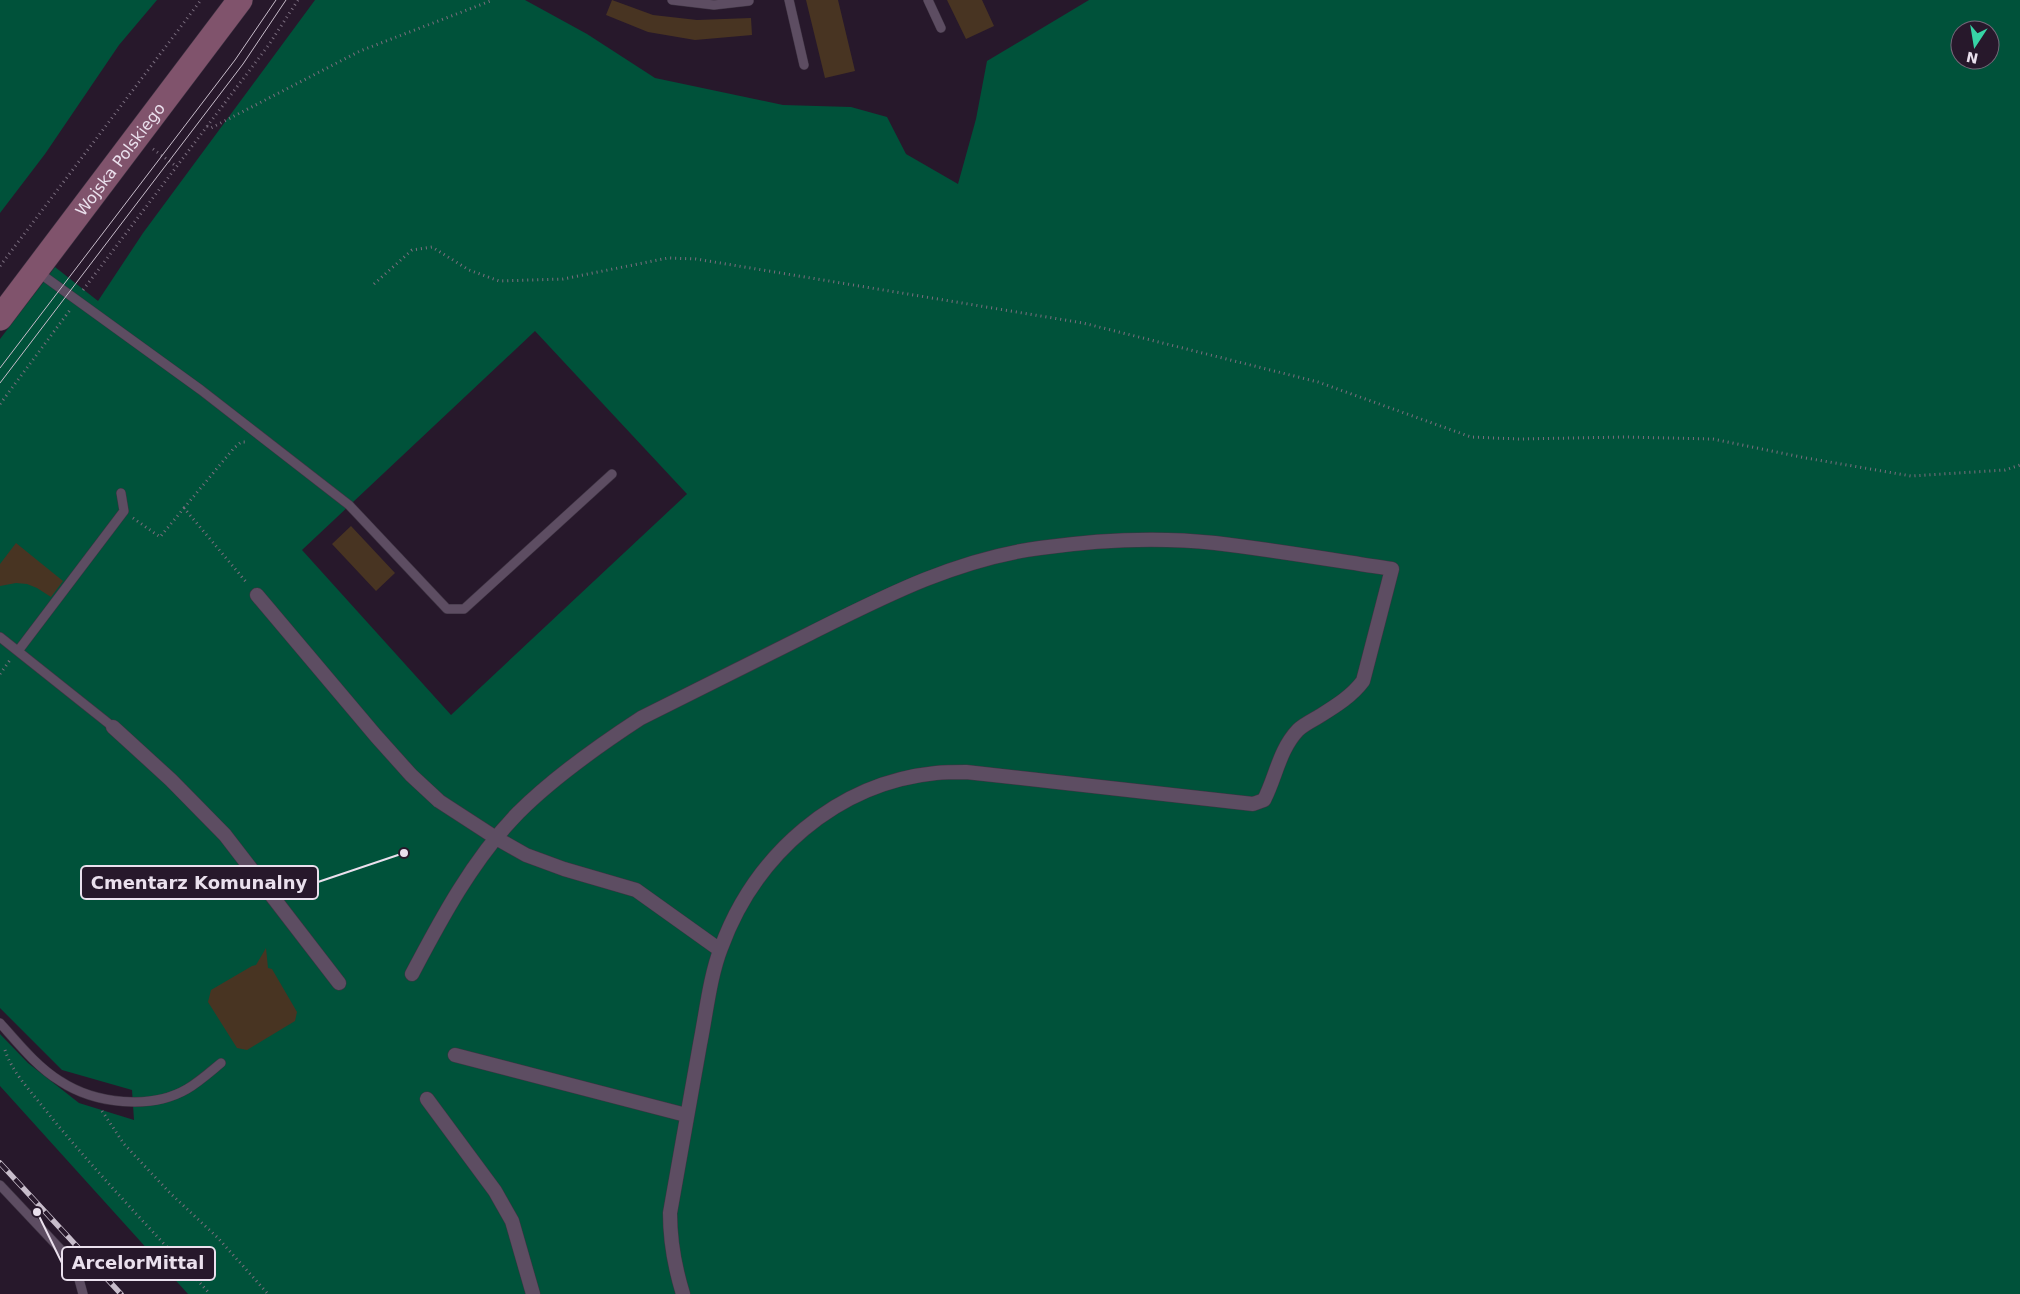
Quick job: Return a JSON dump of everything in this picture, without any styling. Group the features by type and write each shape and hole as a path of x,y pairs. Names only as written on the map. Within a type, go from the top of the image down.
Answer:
{"main road":[{"name":"Wojska Polskiego","path":"0,318 240,0"}],"street":[{"path":"412,974 468,876 496,838 518,814 558,778 640,718 898,589 944,572 1003,555 1040,548 1102,543 1164,541 1214,543 1392,569 1363,681 1355,692 1299,729 1289,740 1280,757 1264,800 1254,804 966,772 936,773 902,779 865,791 831,808 809,824 783,848 757,878 741,904 720,950 705,1019 670,1212 670,1226 678,1278 683,1294"},
{"path":"257,595 376,736 439,801 526,855 564,869 636,890 720,950"},
{"path":"113,727 171,780 225,836 340,983"},
{"path":"455,1055 686,1114"},
{"path":"427,1099 495,1191 512,1221 533,1294"}],"lane":[{"path":"672,0 714,5 749,1"},
{"path":"789,0 804,65"},
{"path":"928,0 940,28"},
{"path":"36,270 208,395 349,504 447,609 464,609 612,474"},
{"path":"18,651 124,512 121,493"},
{"path":"0,637 113,727"},
{"path":"0,1023 41,1066 61,1082 90,1094 118,1102 136,1103 164,1098 187,1089 221,1063"},
{"path":"0,1185 64,1253 76,1272 83,1294"}],"path":[{"path":"0,266 201,0"},
{"path":"0,404 77,298 268,46 298,0"},
{"path":"207,126 210,128 252,108 360,51 493,0"},
{"path":"374,284 412,250 432,247 469,270 499,281 562,278 668,258 696,259 1082,323 1318,382 1471,437 1518,439 1625,437 1714,439 1806,458 1911,476 2005,470 2020,465"},
{"path":"124,512 160,537 234,448 241,442 248,442"},
{"path":"184,508 257,595"},
{"path":"2,1042 10,1064 54,1120 113,1189 210,1294"},
{"path":"90,1094 124,1144 170,1193 218,1238 268,1294"}],"green space":[{"path":"0,0 157,0 119,45 45,154 0,213"},
{"path":"315,0 525,0 587,34 655,78 783,105 851,107 887,117 906,154 958,184 976,119 987,61 1089,0 2020,0 2020,1294 188,1294 0,1086 0,1034 28,1063 79,1103 134,1120 132,1090 62,1070 0,1008 0,339 55,267 98,301 143,233","holes":["535,331 687,494 451,715 302,550"]}],"building":[{"path":"612,0 653,15 697,20 751,18 752,35 695,40 648,32 606,15"},
{"path":"806,0 838,0 855,71 825,78"},
{"path":"947,0 982,0 994,26 966,39"},
{"path":"351,526 395,573 376,591 332,544"},
{"path":"16,543 63,581 51,597 27,584 16,583 0,586 0,564"},
{"path":"266,948 268,968 272,969 297,1012 295,1021 247,1050 237,1048 208,1002 211,990 256,965"}],"tram line":[{"path":"0,368 235,60 276,0"},
{"path":"0,383 243,64 286,0"}],"railway":[{"path":"0,1163 121,1294"}],"place":[{"name":"Cmentarz Komunalny","path":"404,853"},
{"name":"ArcelorMittal","path":"37,1212"}]}
